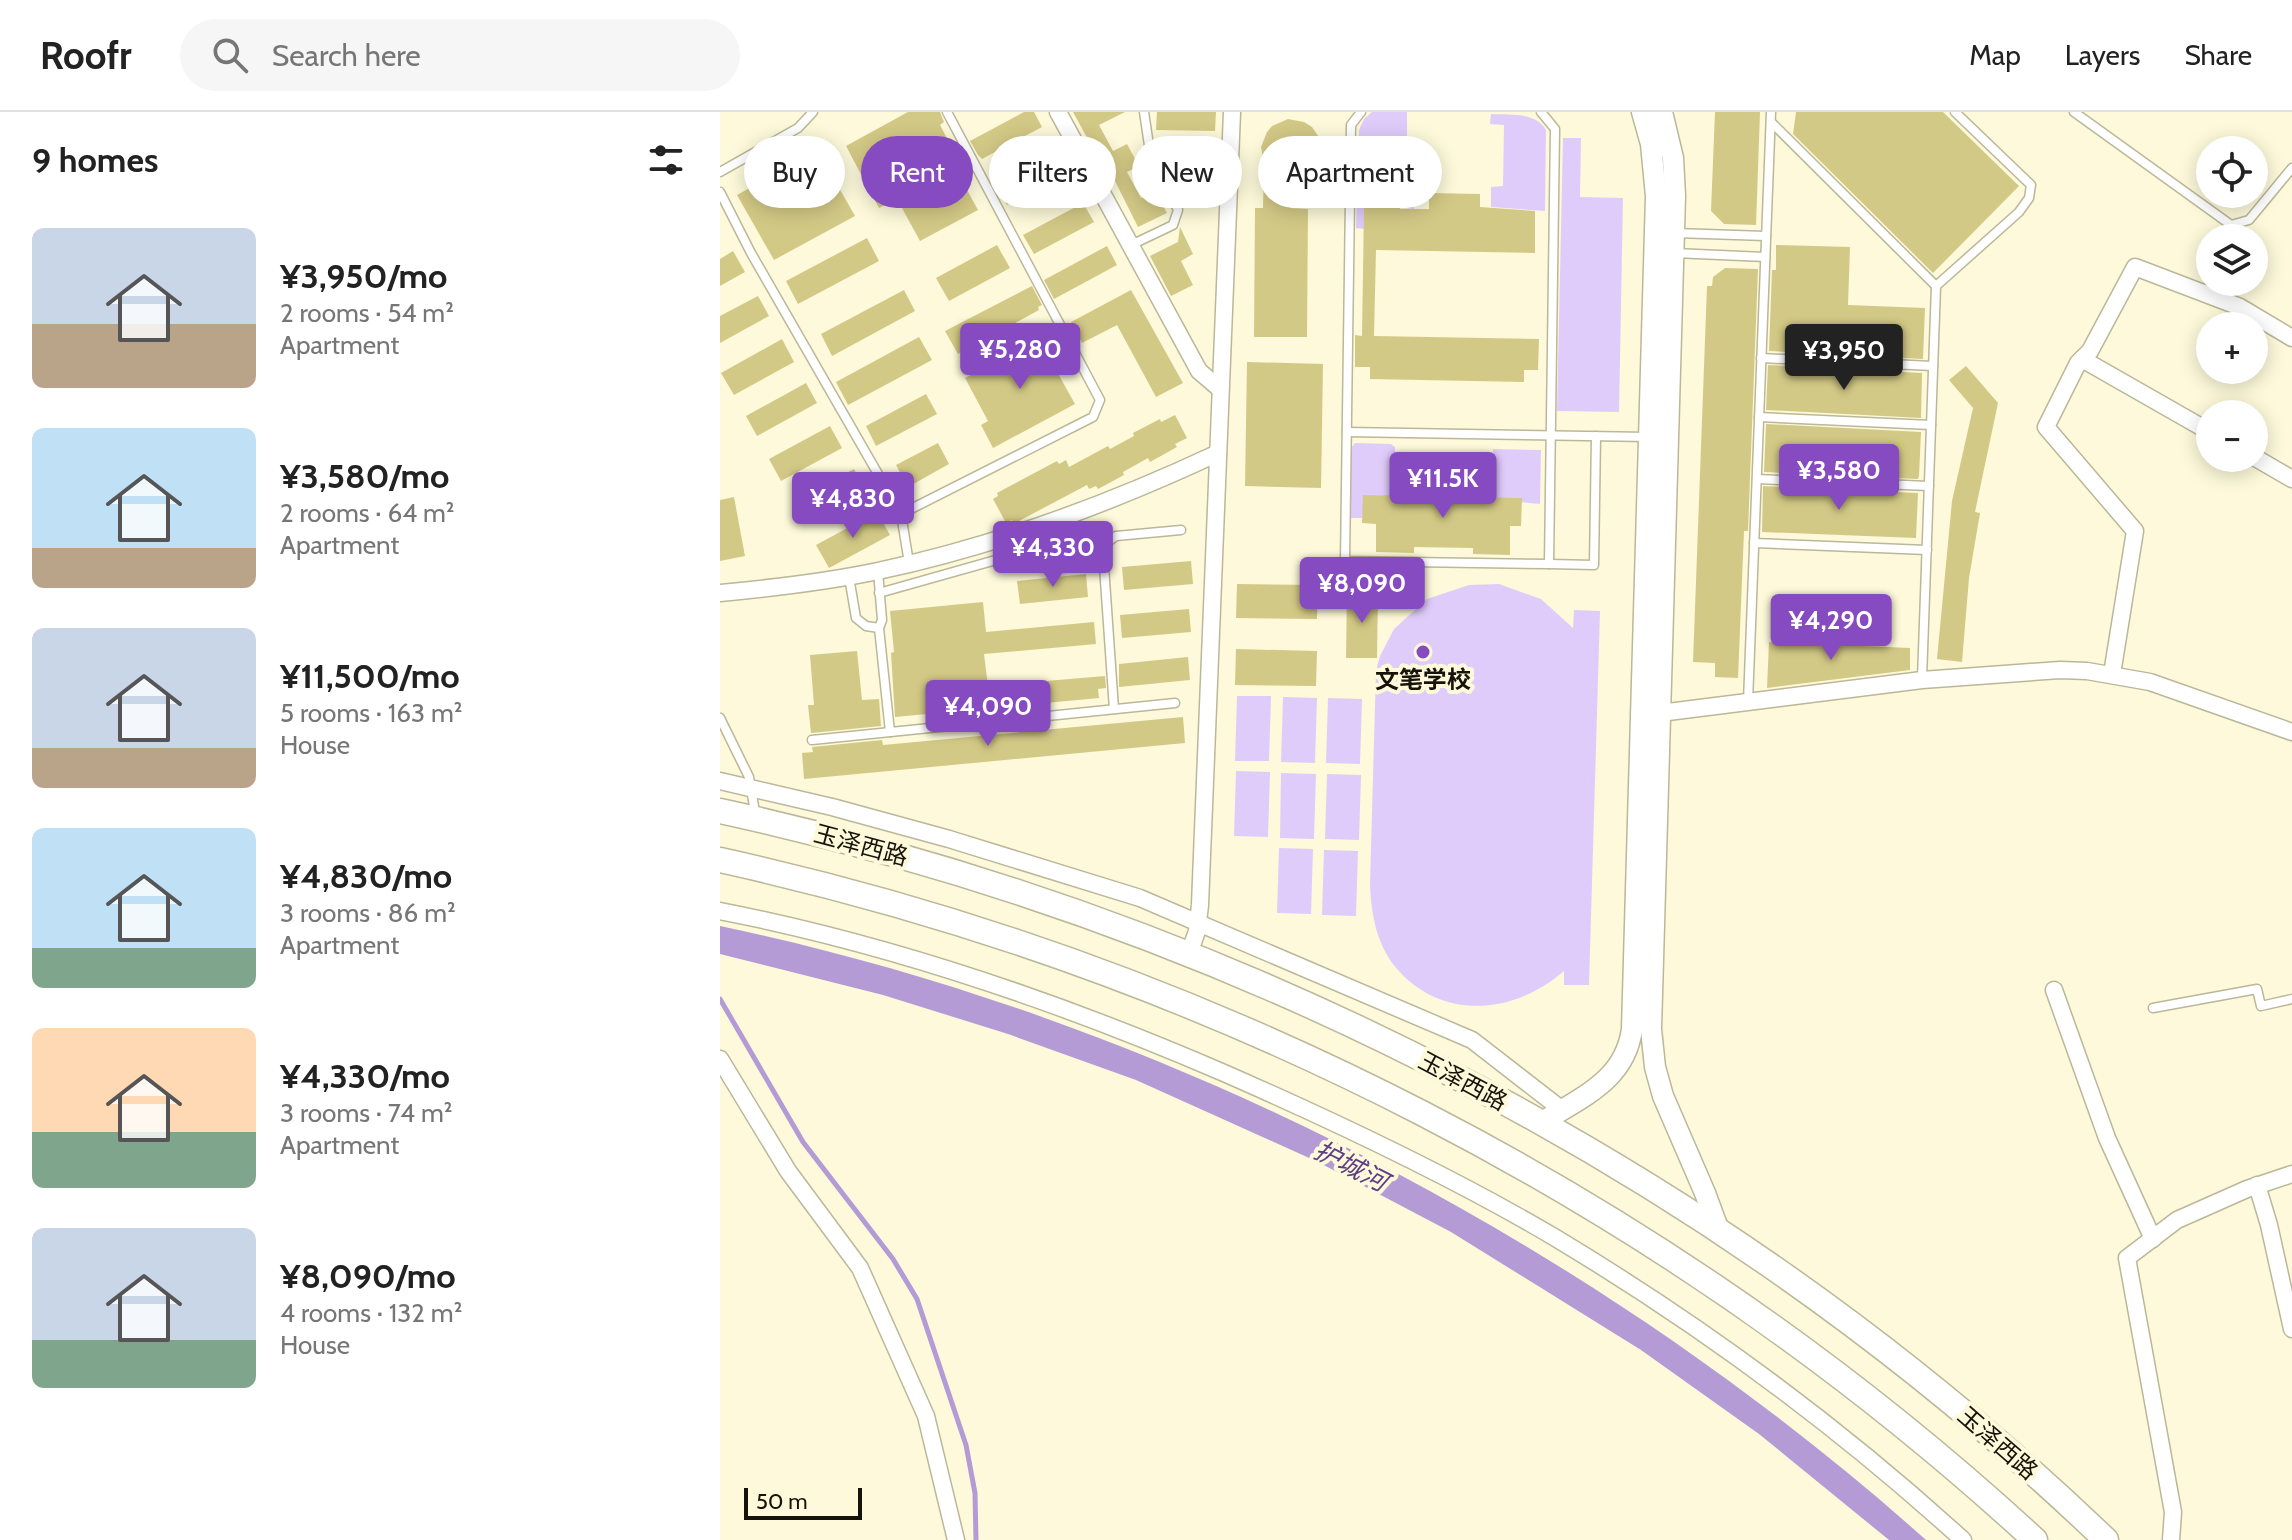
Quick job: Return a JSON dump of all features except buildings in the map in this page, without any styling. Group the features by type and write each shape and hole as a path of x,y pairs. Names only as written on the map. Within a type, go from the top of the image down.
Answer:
{"main road":[{"name":"玉泽西路","path":"720,811 846,840 1058,905 1189,954 1354,1025 1551,1116 1814,1297 1923,1380 2041,1479 2106,1540"},
{"name":"玉泽西路","path":"720,860 886,902 1042,951 1208,1013 1395,1099 1586,1205 1720,1290 1903,1426 2035,1540"}],"street":[{"path":"1058,112 1199,371 1220,389"},
{"path":"1189,954 1198,923 1232,112"},
{"path":"720,781 949,839 1140,898 1472,1040 1551,1116 1611,1077 1624,1058 1632,1029 1656,196 1651,144 1642,112"},
{"path":"1662,112 1673,158 1674,243 1651,1029 1655,1067 1663,1096 1719,1231"},
{"path":"2112,674 2135,531 2046,427 2082,359 2090,351 2135,267 2240,307 2292,338"},
{"path":"2082,359 2196,424"},
{"path":"720,593 849,577 909,564 1057,520 1218,453"},
{"path":"2268,465 2292,479"},
{"path":"1660,713 1922,680 2060,670 2112,674 2169,687 2292,732"},
{"path":"720,911 887,950 1050,1003 1269,1093 1412,1161 1552,1236 1673,1313 1846,1441 1963,1540"},
{"path":"2054,990 2107,1138 2153,1239"},
{"path":"720,1059 788,1171 860,1268 926,1416 956,1540"},
{"path":"2171,1540 2173,1512 2127,1258 2177,1220 2257,1185 2292,1174"},
{"path":"2257,1185 2292,1329"}],"lane":[{"path":"720,172 798,128 813,112"},
{"path":"901,514 1093,417 1100,400 947,112"},
{"path":"1131,246 1173,225 1178,210 1150,152 1144,112"},
{"path":"1361,112 1351,125 1345,561 1594,565 1596,436"},
{"path":"1541,112 1555,129 1549,564"},
{"path":"1747,702 1771,112"},
{"path":"1922,680 1936,286 2019,212 2029,198 2031,185 1955,112"},
{"path":"2074,112 2231,225 2249,220 2292,168"},
{"path":"1771,122 1936,286"},
{"path":"720,192 751,253 901,514 909,564"},
{"path":"1674,243 1766,236"},
{"path":"1674,243 1765,257"},
{"path":"1761,358 1933,366"},
{"path":"1759,417 1931,425"},
{"path":"1347,432 1649,437"},
{"path":"1757,479 1929,486"},
{"path":"1114,709 1103,552 1116,536 1181,530"},
{"path":"1754,543 1927,550"},
{"path":"879,593 1049,545 1083,544 1103,552"},
{"path":"878,571 882,620 879,628 890,732"},
{"path":"849,577 856,618 866,626 879,628"},
{"path":"812,740 1175,703"},
{"path":"720,718 749,777 756,819"},
{"path":"2153,1008 2257,989 2261,1006 2292,999"}],"shaded area":[{"path":"1372,112 1407,112 1407,136 1359,136 1364,119"},
{"path":"1491,114 1529,117 1546,130 1545,211 1491,207 1491,187 1503,186 1504,125 1490,124"},
{"path":"1563,138 1581,138 1580,197 1623,198 1619,412 1557,411"},
{"path":"1357,208 1364,208 1364,229 1356,228"},
{"path":"1355,443 1391,444 1395,447 1395,469 1408,470 1407,496 1362,518 1350,518 1351,448"},
{"path":"1493,449 1541,450 1540,504 1471,497 1472,472 1492,472"},
{"path":"1499,584 1541,599 1573,628 1574,610 1600,611 1589,985 1564,985 1564,971 1524,996 1480,1006 1437,998 1416,987 1391,961 1376,930 1370,884 1376,670 1394,629 1427,599 1469,585"},
{"path":"1237,696 1271,696 1269,761 1235,761"},
{"path":"1283,697 1317,698 1315,763 1281,762"},
{"path":"1328,698 1362,699 1360,764 1326,763"},
{"path":"1236,771 1270,772 1268,837 1234,836"},
{"path":"1281,773 1316,774 1314,839 1280,838"},
{"path":"1327,774 1361,775 1359,840 1325,839"},
{"path":"1279,848 1313,849 1311,914 1277,913"},
{"path":"1324,850 1358,851 1356,916 1322,915"}],"water":[{"name":"护城河","path":"720,926 884,967 1047,1019 1207,1082 1362,1155 1513,1239 1658,1331 1796,1432 1926,1540 1889,1540 1759,1434 1641,1350 1451,1232 1318,1162 1136,1080 1008,1034 883,995 720,954"}],"waterway":[{"path":"720,999 803,1142 893,1259 917,1299 966,1445 975,1493 976,1540"}],"place":[{"name":"文笔学校","path":"1423,652"}]}
